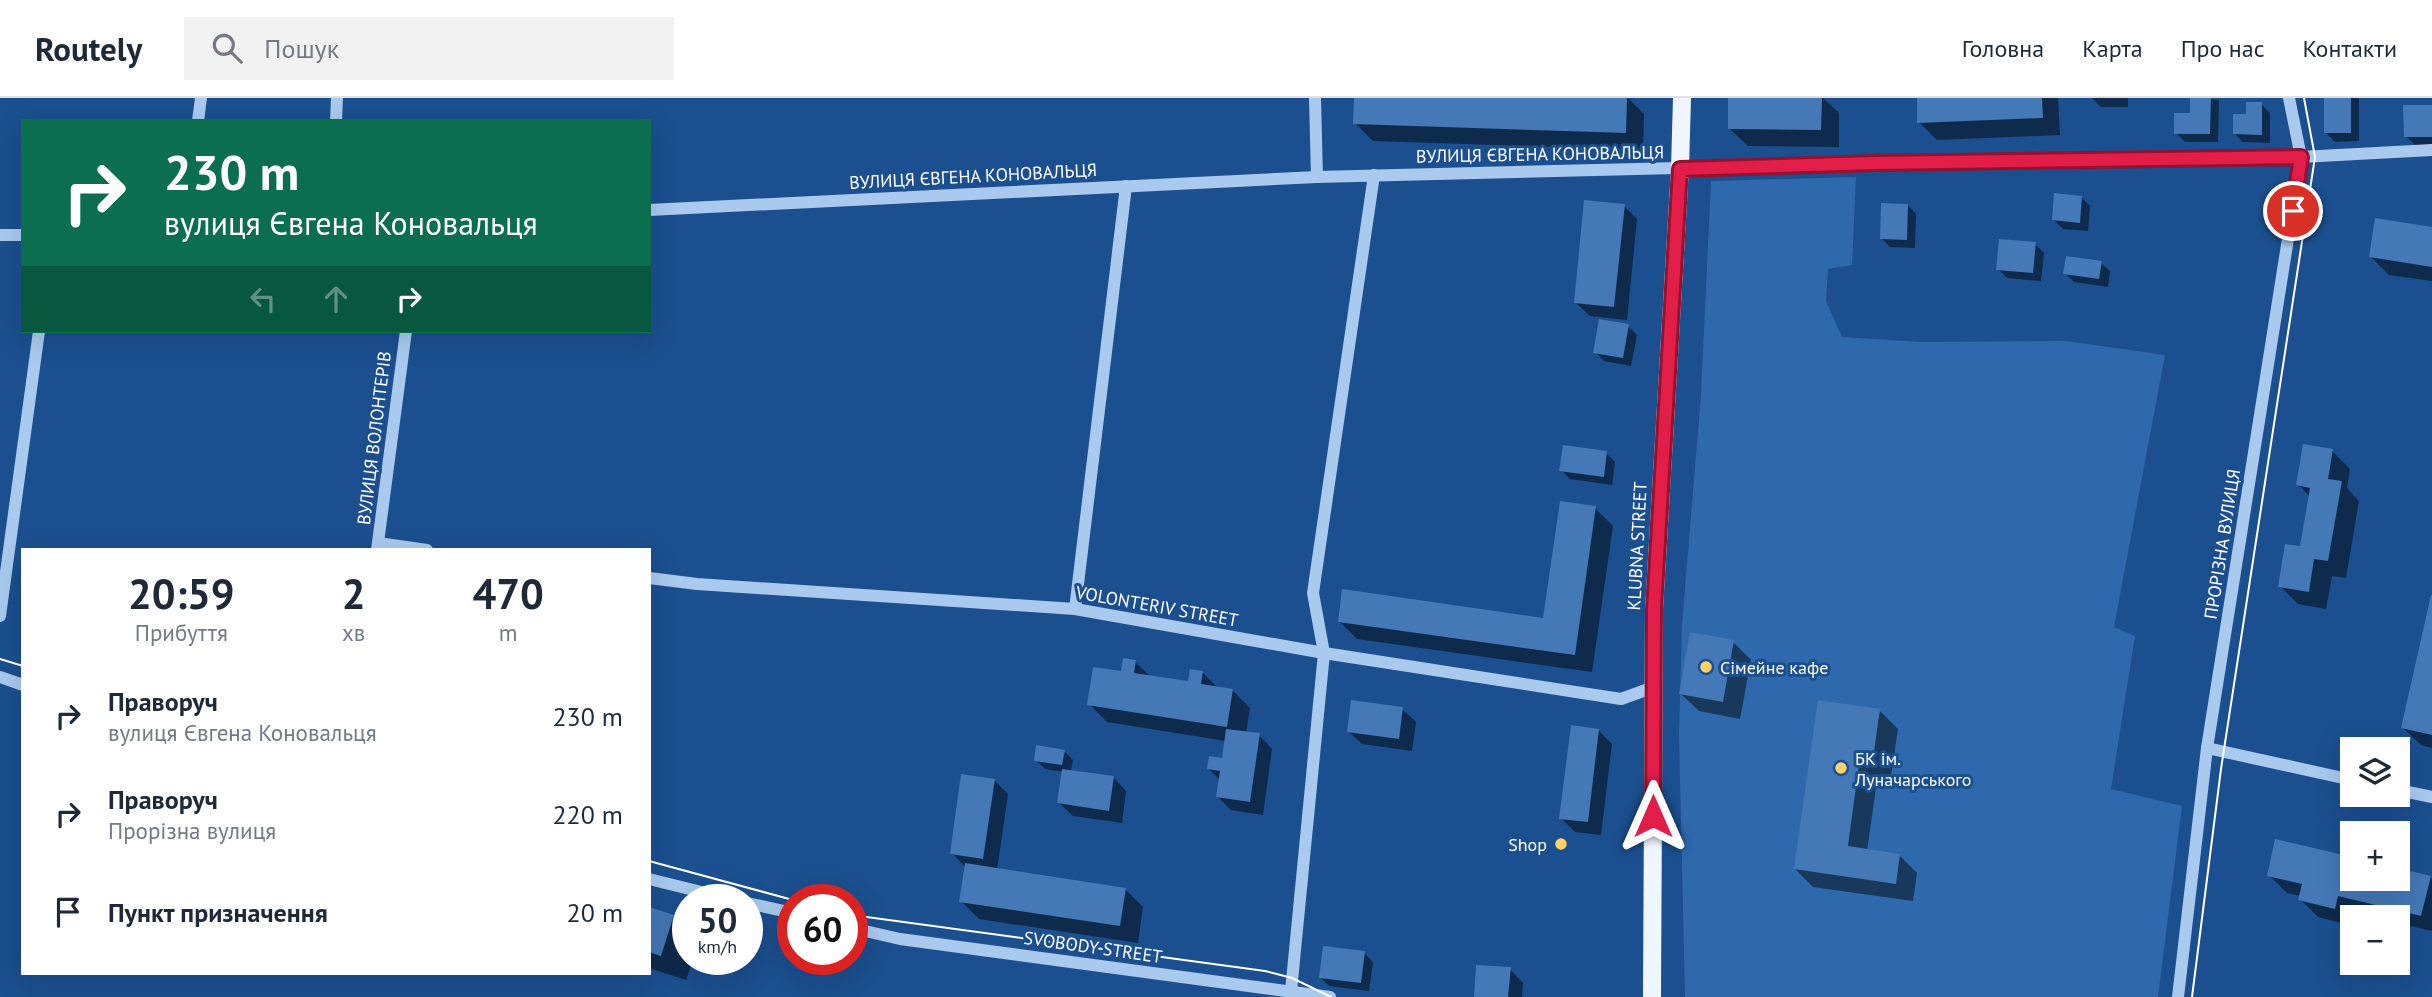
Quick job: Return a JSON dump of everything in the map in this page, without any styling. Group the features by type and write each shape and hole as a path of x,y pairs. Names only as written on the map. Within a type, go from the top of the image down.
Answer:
{"main road":[{"name":"KLUBNA STREET","path":"1652,997 1654,609 1682,98"}],"street":[{"path":"198,119 201,98"},
{"path":"335,119 337,98"},
{"path":"1315,98 1317,177"},
{"name":"ПРОРІЗНА ВУЛИЦЯ","path":"2178,997 2207,748 2301,157 2289,98"},
{"name":"ВУЛИЦЯ ЄВГЕНА КОНОВАЛЬЦЯ","path":"651,210 1317,177 1875,163 2301,157 2432,150"},
{"path":"1291,991 1324,653 1312,593 1374,176"},
{"path":"1075,609 1126,186"},
{"path":"0,235 21,234"},
{"path":"0,616 39,333"},
{"name":"ВУЛИЦЯ ВОЛОНТЕРІВ","path":"378,546 406,333"},
{"path":"378,546 402,548"},
{"name":"VOLONTERIV STREET","path":"651,578 697,584 1075,609 1324,653 1621,699 1654,687"},
{"path":"0,677 21,684"},
{"path":"2207,748 2340,777"},
{"path":"2410,792 2432,797"},
{"path":"651,879 672,885"},
{"name":"SVOBODY STREET","path":"868,932 900,939 1330,997"}],"shaded area":[{"path":"1856,177 1852,265 1828,269 1826,301 1842,337 1921,342 2066,341 2165,355 2114,627 2135,636 2111,789 2182,806 2158,997 1685,997 1679,734 1682,625 1701,395 1711,181"}],"building":[{"path":"1354,98 1627,98 1626,133 1353,124"},
{"path":"1728,98 1822,98 1821,130 1728,129"},
{"path":"1917,98 2042,98 2043,118 1917,123"},
{"path":"2190,98 2211,98 2210,134 2174,134 2174,113 2190,113"},
{"path":"2324,98 2351,98 2351,133 2324,133"},
{"path":"2246,102 2262,102 2262,135 2233,134 2233,114 2246,114"},
{"path":"2403,105 2432,105 2432,137 2404,137"},
{"path":"2054,193 2082,196 2080,223 2052,220"},
{"path":"1584,200 1625,204 1614,307 1574,303"},
{"path":"1881,203 1908,204 1907,240 1880,239"},
{"path":"2375,218 2432,227 2432,267 2369,257"},
{"path":"1999,239 2036,242 2033,273 1996,270"},
{"path":"2066,256 2102,261 2099,279 2063,274"},
{"path":"1599,319 1629,324 1623,358 1593,353"},
{"path":"2303,444 2333,449 2328,479 2342,481 2328,561 2314,559 2309,592 2278,587 2285,544 2300,546 2310,488 2296,485"},
{"path":"1563,445 1607,451 1604,477 1559,471"},
{"path":"1560,501 1596,506 1575,655 1338,622 1342,589 1543,618"},
{"path":"2432,595 2432,735 2401,728"},
{"name":"Сімейне кафе","path":"1690,632 1734,640 1723,702 1679,694"},
{"path":"1123,658 1136,660 1134,673 1188,681 1190,669 1203,671 1201,684 1233,689 1227,727 1087,705 1093,667 1121,671"},
{"path":"1351,700 1403,707 1399,739 1347,732"},
{"path":"1818,700 1880,709 1872,766 1859,764 1848,846 1900,854 1896,884 1794,869"},
{"path":"1571,725 1599,729 1588,822 1559,819"},
{"path":"1226,729 1260,733 1250,802 1216,797 1220,771 1207,769 1209,756 1222,758"},
{"path":"1036,745 1065,750 1062,765 1034,761"},
{"path":"1062,769 1114,776 1109,811 1057,803"},
{"path":"961,774 995,779 983,859 950,854"},
{"path":"2275,839 2340,854 2340,891 2410,891 2410,871 2431,876 2421,916 2410,913 2410,905 2375,905 2338,896 2335,909 2298,900 2302,884 2267,876"},
{"path":"965,863 1126,888 1120,926 959,902"},
{"path":"651,908 672,914 661,956 651,953"},
{"path":"1323,946 1365,951 1361,983 1319,978"},
{"path":"1476,965 1511,967 1508,997 1474,997"}],"tram line":[{"path":"2192,997 2221,769 2315,157 2304,98"},
{"path":"0,659 21,665"},
{"path":"651,862 777,896"},
{"path":"868,917 1265,971 1292,978 1331,997"}],"place":[{"name":"Сімейне кафе","path":"1706,667"},
{"name":"БК ім. Луначарського","path":"1841,768"},
{"name":"Shop","path":"1561,844"}],"route":[{"path":"1653,816 1654,609 1680,169 1875,163 2301,157 2293,211"}]}
